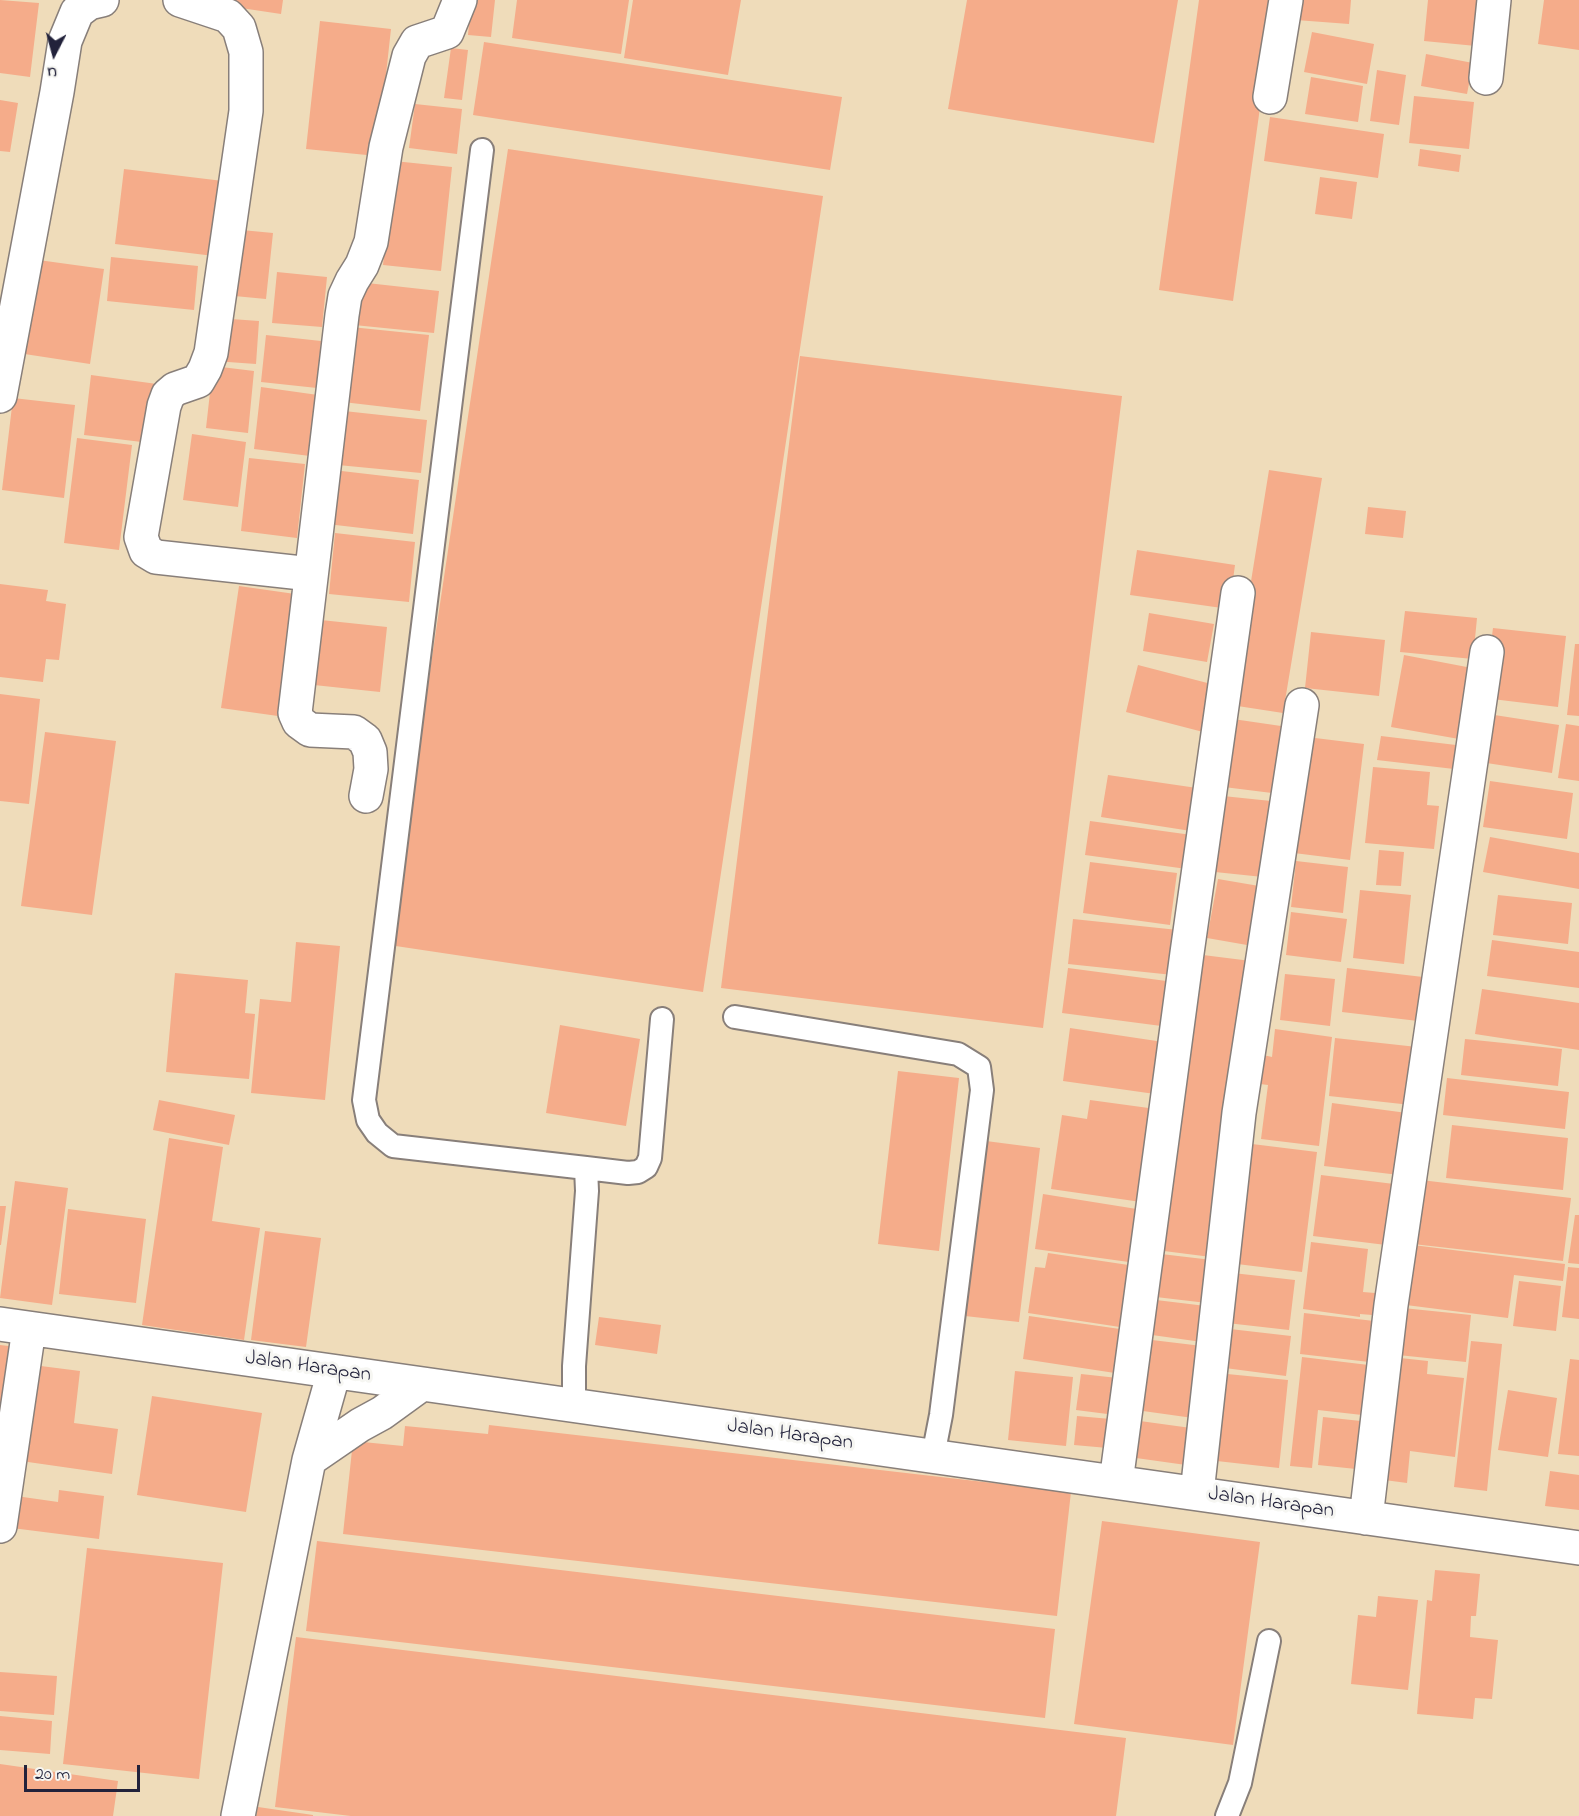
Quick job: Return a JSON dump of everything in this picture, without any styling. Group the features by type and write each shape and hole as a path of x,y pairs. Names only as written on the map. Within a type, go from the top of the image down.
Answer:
{"street":[{"path":"0,396 57,92 64,41 77,12 89,3 102,0"},
{"path":"180,0 228,16 240,27 246,52 246,111 211,353 206,369 198,381 175,389 168,395 164,406 141,537 146,551 156,557 311,574"},
{"path":"366,796 371,770 370,752 365,740 354,732 310,730 299,722 295,713 311,574 345,296 362,265 371,242 386,147 409,56 417,42 426,38 438,37 447,32 460,0"},
{"path":"1270,98 1286,0"},
{"path":"1486,78 1494,0"},
{"path":"1116,1482 1185,965 1238,592"},
{"path":"1366,1518 1391,1305 1486,652"},
{"path":"1197,1493 1239,1113 1302,705"},
{"path":"0,1526 15,1327"},
{"name":"Jalan Harapan","path":"15,1327 1579,1548"},
{"path":"238,1816 309,1460 334,1372"},
{"path":"309,1460 422,1384"}],"lane":[{"path":"482,150 364,1100 368,1120 376,1133 393,1146 628,1173 638,1172 646,1167 650,1158 662,1019"},
{"path":"735,1017 958,1054 979,1067 982,1089 941,1415 933,1456"},
{"path":"574,1406 574,1366 587,1191 586,1168"},
{"path":"1227,1816 1240,1783 1269,1641"}],"building":[{"path":"0,0 39,3 30,77 0,73"},
{"path":"221,0 283,0 281,14 221,5"},
{"path":"471,0 495,0 491,37 468,35"},
{"path":"517,0 629,0 621,54 512,38"},
{"path":"633,0 741,0 728,75 624,58"},
{"path":"967,0 1178,0 1154,143 948,109"},
{"path":"1199,0 1275,0 1233,301 1159,290"},
{"path":"1298,0 1351,0 1349,24 1296,20"},
{"path":"1428,0 1481,0 1476,46 1424,41"},
{"path":"1544,0 1579,0 1579,50 1538,44"},
{"path":"320,21 391,29 377,156 306,149"},
{"path":"1312,32 1374,44 1367,84 1304,72"},
{"path":"484,42 842,97 830,170 473,115"},
{"path":"451,48 468,50 462,100 444,98"},
{"path":"1426,54 1473,63 1467,94 1421,86"},
{"path":"1377,70 1406,75 1399,125 1370,121"},
{"path":"1311,77 1363,86 1358,122 1305,114"},
{"path":"1414,96 1474,102 1469,149 1409,143"},
{"path":"0,100 18,103 10,152 0,151"},
{"path":"415,104 462,109 457,154 409,148"},
{"path":"1270,117 1384,134 1378,178 1264,161"},
{"path":"508,149 823,196 703,992 389,945"},
{"path":"1420,149 1461,155 1459,172 1418,166"},
{"path":"394,161 452,167 441,271 383,265"},
{"path":"124,169 223,181 214,256 115,244"},
{"path":"1320,177 1357,182 1352,219 1315,214"},
{"path":"231,229 273,233 266,299 224,295"},
{"path":"111,257 198,266 194,310 107,301"},
{"path":"31,259 104,269 90,364 18,353"},
{"path":"277,272 327,277 322,327 272,323"},
{"path":"358,282 439,291 434,333 354,325"},
{"path":"217,318 259,321 256,364 214,361"},
{"path":"351,327 429,335 420,411 343,402"},
{"path":"266,335 321,341 317,388 261,382"},
{"path":"800,356 1122,396 1043,1028 721,988"},
{"path":"213,366 254,371 248,433 206,428"},
{"path":"91,375 157,384 150,443 84,435"},
{"path":"261,387 318,395 310,456 254,449"},
{"path":"13,398 75,405 64,498 2,490"},
{"path":"344,411 427,420 421,473 338,465"},
{"path":"192,434 246,442 238,507 183,500"},
{"path":"77,438 132,445 119,550 64,543"},
{"path":"249,458 305,464 297,538 241,531"},
{"path":"333,470 419,480 413,534 327,524"},
{"path":"1269,470 1322,478 1283,713 1231,705"},
{"path":"1368,507 1406,511 1403,538 1365,534"},
{"path":"335,533 415,542 409,602 329,594"},
{"path":"1137,550 1235,565 1229,609 1130,595"},
{"path":"0,584 48,590 46,601 66,604 59,660 46,659 43,682 0,677"},
{"path":"239,586 302,595 285,717 221,708"},
{"path":"1405,611 1477,618 1473,659 1400,652"},
{"path":"1149,613 1214,624 1207,662 1143,651"},
{"path":"321,620 387,627 380,692 314,685"},
{"path":"1493,628 1566,636 1558,707 1484,698"},
{"path":"1311,632 1385,640 1379,696 1305,688"},
{"path":"1575,644 1579,644 1579,716 1567,715"},
{"path":"1404,655 1472,668 1459,739 1391,727"},
{"path":"1138,665 1219,686 1207,733 1126,712"},
{"path":"0,694 40,699 29,804 0,801"},
{"path":"1488,714 1559,725 1552,773 1480,762"},
{"path":"1233,719 1281,726 1272,793 1224,787"},
{"path":"1566,724 1579,726 1579,781 1558,778"},
{"path":"45,732 116,741 92,915 21,906"},
{"path":"1381,736 1456,745 1454,769 1377,760"},
{"path":"1307,737 1364,744 1350,860 1294,853"},
{"path":"1373,767 1430,772 1427,805 1439,806 1434,849 1365,843"},
{"path":"1108,775 1197,788 1191,831 1101,817"},
{"path":"1490,781 1573,793 1567,839 1483,827"},
{"path":"1223,796 1271,801 1263,877 1215,872"},
{"path":"1090,821 1199,836 1194,870 1085,855"},
{"path":"1490,837 1579,853 1579,889 1483,872"},
{"path":"1379,850 1404,852 1401,886 1376,885"},
{"path":"1296,861 1348,867 1343,913 1291,907"},
{"path":"1090,862 1177,873 1170,925 1083,913"},
{"path":"1218,879 1259,886 1247,945 1207,938"},
{"path":"1360,890 1411,895 1404,964 1353,958"},
{"path":"1498,895 1572,903 1568,944 1493,935"},
{"path":"1291,912 1347,919 1341,962 1286,955"},
{"path":"1073,919 1178,930 1173,975 1068,964"},
{"path":"1492,940 1579,952 1579,988 1487,976"},
{"path":"296,942 340,946 325,1100 251,1093 260,999 291,1002"},
{"path":"1203,955 1251,961 1211,1257 1164,1251"},
{"path":"1068,968 1174,982 1169,1027 1062,1013"},
{"path":"1347,968 1423,977 1418,1021 1342,1012"},
{"path":"175,973 248,980 245,1013 255,1014 249,1079 166,1072"},
{"path":"1285,974 1335,979 1330,1026 1280,1020"},
{"path":"1482,989 1579,1003 1579,1050 1475,1034"},
{"path":"560,1025 640,1039 626,1126 546,1113"},
{"path":"1070,1028 1170,1043 1162,1095 1063,1081"},
{"path":"1275,1029 1332,1037 1319,1146 1261,1139 1268,1085 1260,1084 1263,1055 1272,1057"},
{"path":"1335,1038 1417,1047 1411,1105 1329,1096"},
{"path":"1465,1039 1562,1049 1558,1086 1461,1075"},
{"path":"898,1071 959,1078 939,1251 878,1244"},
{"path":"1447,1078 1569,1092 1565,1129 1443,1115"},
{"path":"159,1100 235,1115 229,1145 153,1130"},
{"path":"1090,1100 1156,1109 1141,1202 1051,1189 1062,1115 1087,1119"},
{"path":"1332,1103 1407,1113 1399,1175 1324,1166"},
{"path":"1452,1125 1568,1138 1563,1190 1446,1178"},
{"path":"169,1138 223,1147 212,1221 260,1228 244,1340 142,1325"},
{"path":"986,1141 1040,1148 1019,1322 965,1316"},
{"path":"1252,1144 1317,1152 1302,1272 1237,1264"},
{"path":"1321,1175 1394,1184 1386,1245 1313,1236"},
{"path":"1421,1180 1571,1198 1563,1261 1413,1244"},
{"path":"15,1181 68,1188 52,1305 0,1298"},
{"path":"1043,1194 1143,1210 1136,1263 1035,1249"},
{"path":"0,1206 6,1206 1,1245 0,1245"},
{"path":"68,1209 146,1219 136,1303 59,1294"},
{"path":"1575,1215 1579,1215 1579,1264 1568,1263"},
{"path":"265,1231 321,1238 306,1347 251,1340"},
{"path":"1311,1242 1368,1249 1363,1292 1387,1294 1384,1316 1360,1314 1360,1317 1303,1309"},
{"path":"1413,1245 1565,1264 1563,1281 1514,1275 1508,1318 1406,1305"},
{"path":"1048,1253 1142,1267 1133,1329 1028,1313 1035,1267 1045,1268"},
{"path":"1161,1254 1212,1260 1207,1303 1156,1297"},
{"path":"1568,1267 1579,1268 1579,1319 1562,1317"},
{"path":"1233,1273 1295,1280 1289,1330 1227,1323"},
{"path":"1519,1281 1561,1286 1556,1331 1513,1326"},
{"path":"1156,1300 1206,1306 1202,1342 1152,1335"},
{"path":"1403,1308 1471,1315 1466,1362 1398,1355"},
{"path":"1304,1313 1383,1322 1378,1363 1300,1354"},
{"path":"1029,1316 1134,1331 1128,1375 1023,1359"},
{"path":"599,1317 661,1325 657,1354 595,1345"},
{"path":"1230,1329 1291,1336 1286,1376 1225,1368"},
{"path":"1152,1340 1202,1346 1193,1418 1143,1411"},
{"path":"1471,1341 1502,1344 1487,1491 1454,1487"},
{"path":"0,1345 17,1347 0,1436"},
{"path":"1302,1357 1377,1366 1371,1416 1318,1410 1312,1468 1290,1466"},
{"path":"1391,1357 1428,1361 1427,1374 1464,1378 1455,1457 1410,1451 1407,1483 1377,1479"},
{"path":"1570,1359 1579,1360 1579,1456 1558,1454"},
{"path":"33,1365 80,1371 74,1423 118,1429 112,1474 21,1461"},
{"path":"1015,1371 1073,1377 1066,1446 1008,1440"},
{"path":"1217,1373 1288,1380 1279,1468 1208,1460"},
{"path":"1081,1374 1127,1379 1123,1416 1076,1410"},
{"path":"1508,1390 1557,1398 1548,1457 1498,1450"},
{"path":"152,1396 262,1413 246,1512 137,1495"},
{"path":"1077,1416 1122,1420 1119,1449 1074,1445"},
{"path":"1323,1417 1361,1421 1356,1469 1318,1465"},
{"path":"1140,1421 1191,1428 1186,1465 1136,1458"},
{"path":"489,1425 1071,1492 1057,1616 343,1534 353,1441 403,1446 405,1426 488,1434"},
{"path":"1550,1471 1579,1475 1579,1510 1545,1506"},
{"path":"59,1490 104,1496 99,1539 12,1528 16,1496 58,1502"},
{"path":"1102,1521 1260,1542 1233,1745 1074,1724"},
{"path":"317,1541 1055,1629 1045,1718 306,1631"},
{"path":"87,1548 223,1563 199,1779 63,1764"},
{"path":"1435,1570 1480,1574 1476,1616 1471,1616 1470,1637 1498,1640 1492,1699 1475,1698 1473,1719 1417,1714 1427,1600 1432,1601"},
{"path":"1378,1596 1418,1600 1408,1690 1351,1684 1358,1615 1376,1617"},
{"path":"296,1637 1126,1738 1116,1816 351,1816 275,1807"},
{"path":"0,1672 57,1676 54,1715 0,1711"},
{"path":"0,1716 52,1721 50,1754 0,1750"},
{"path":"0,1764 118,1781 113,1816 0,1816"},
{"path":"258,1807 313,1815 313,1816 256,1816"}]}
